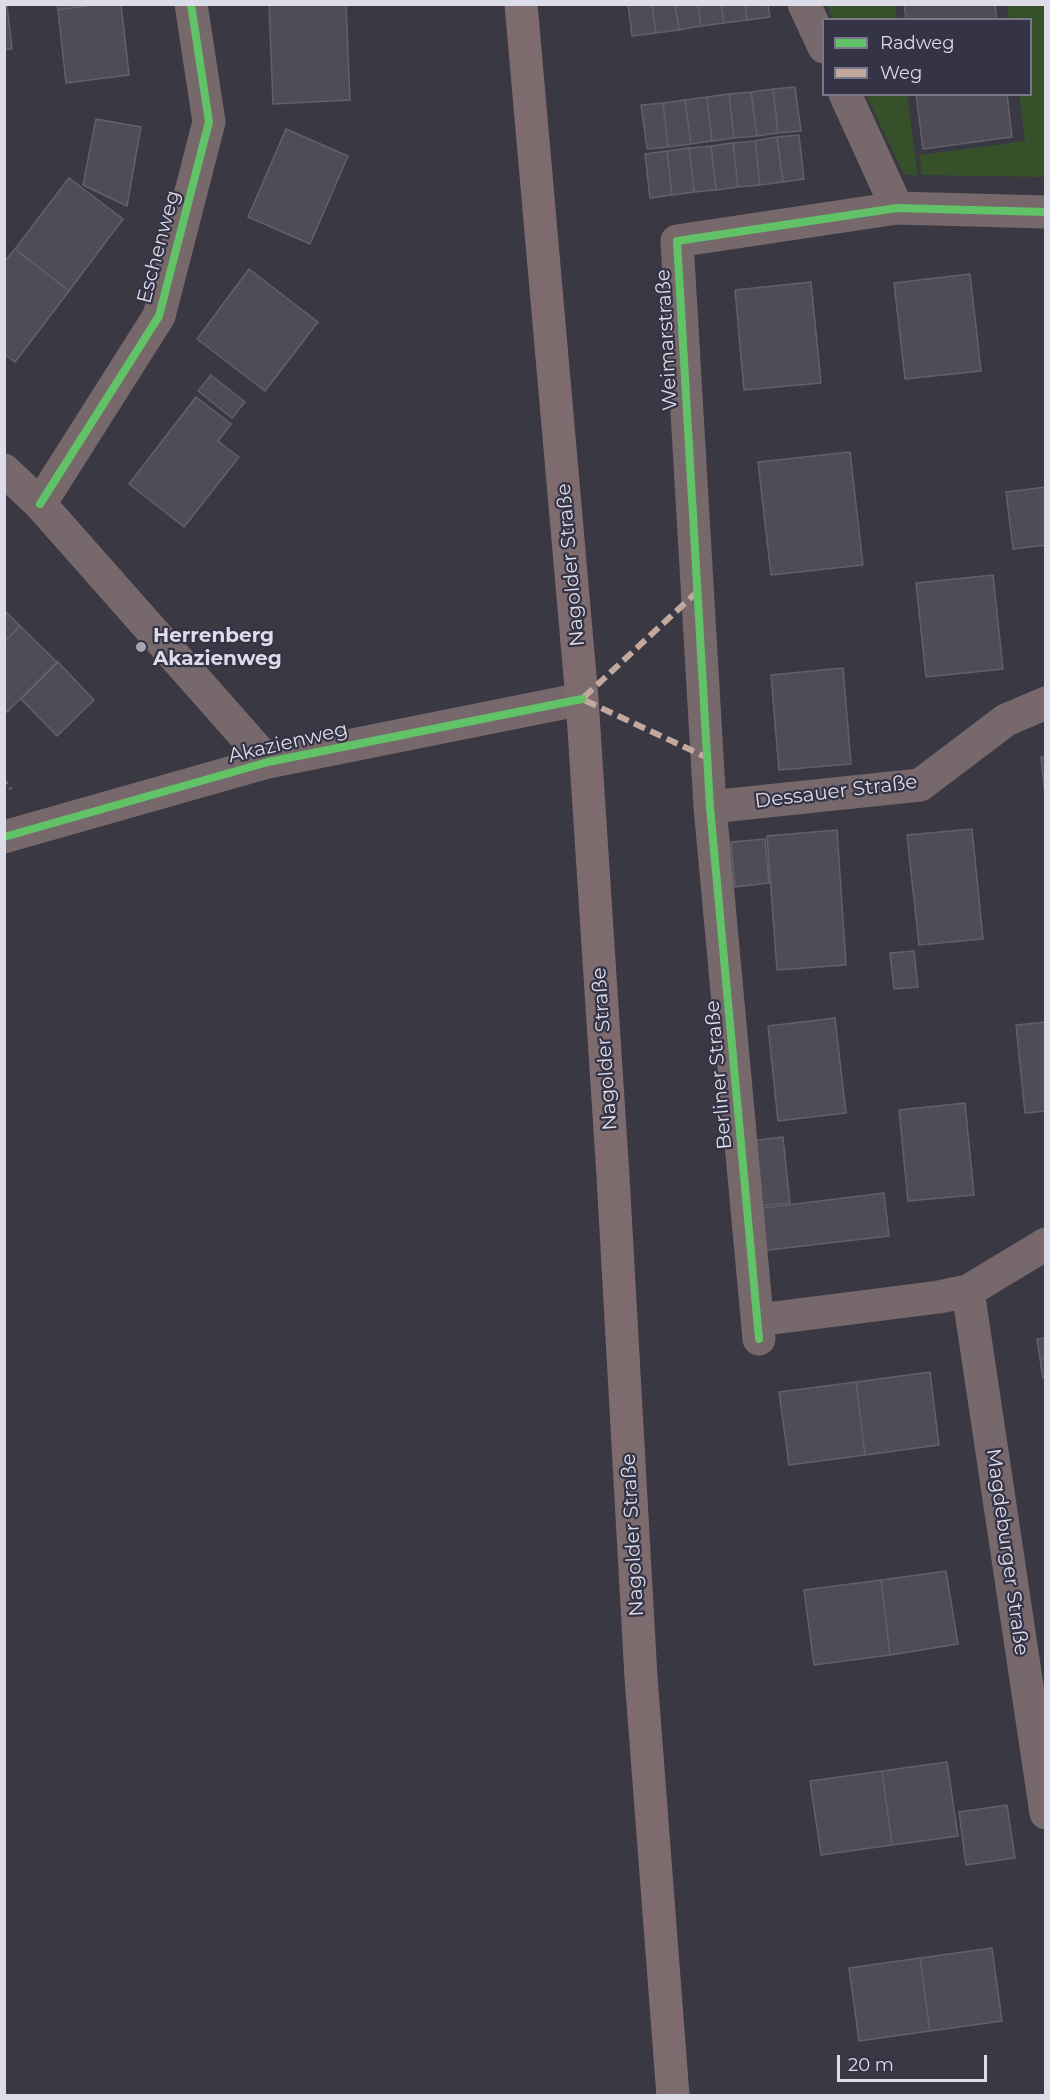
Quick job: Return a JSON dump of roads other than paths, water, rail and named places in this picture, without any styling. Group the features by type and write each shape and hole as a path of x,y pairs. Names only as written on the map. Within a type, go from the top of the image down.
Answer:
{"main road":[{"name":"Nagolder Straße","path":"521,4 582,699 613,1176 641,1677 673,2096"}],"street":[{"name":"Eschenweg","path":"40,504 159,316 209,122 191,4"},
{"path":"804,4 822,43"},
{"path":"846,96 897,208"},
{"name":"Weimarstraße","path":"710,807 677,242 897,208 1046,212"},
{"path":"4,470 40,504 268,762"},
{"name":"Akazienweg","path":"4,837 268,762 582,699"},
{"name":"Dessauer Straße","path":"710,807 920,785 1006,720 1046,703"},
{"name":"Berliner Straße","path":"710,807 759,1330 968,1291 1046,1244"},
{"name":"Magdeburger Straße","path":"968,1291 1046,1813"}],"place":[{"name":"Herrenberg Akazienweg","path":"141,647"}]}
